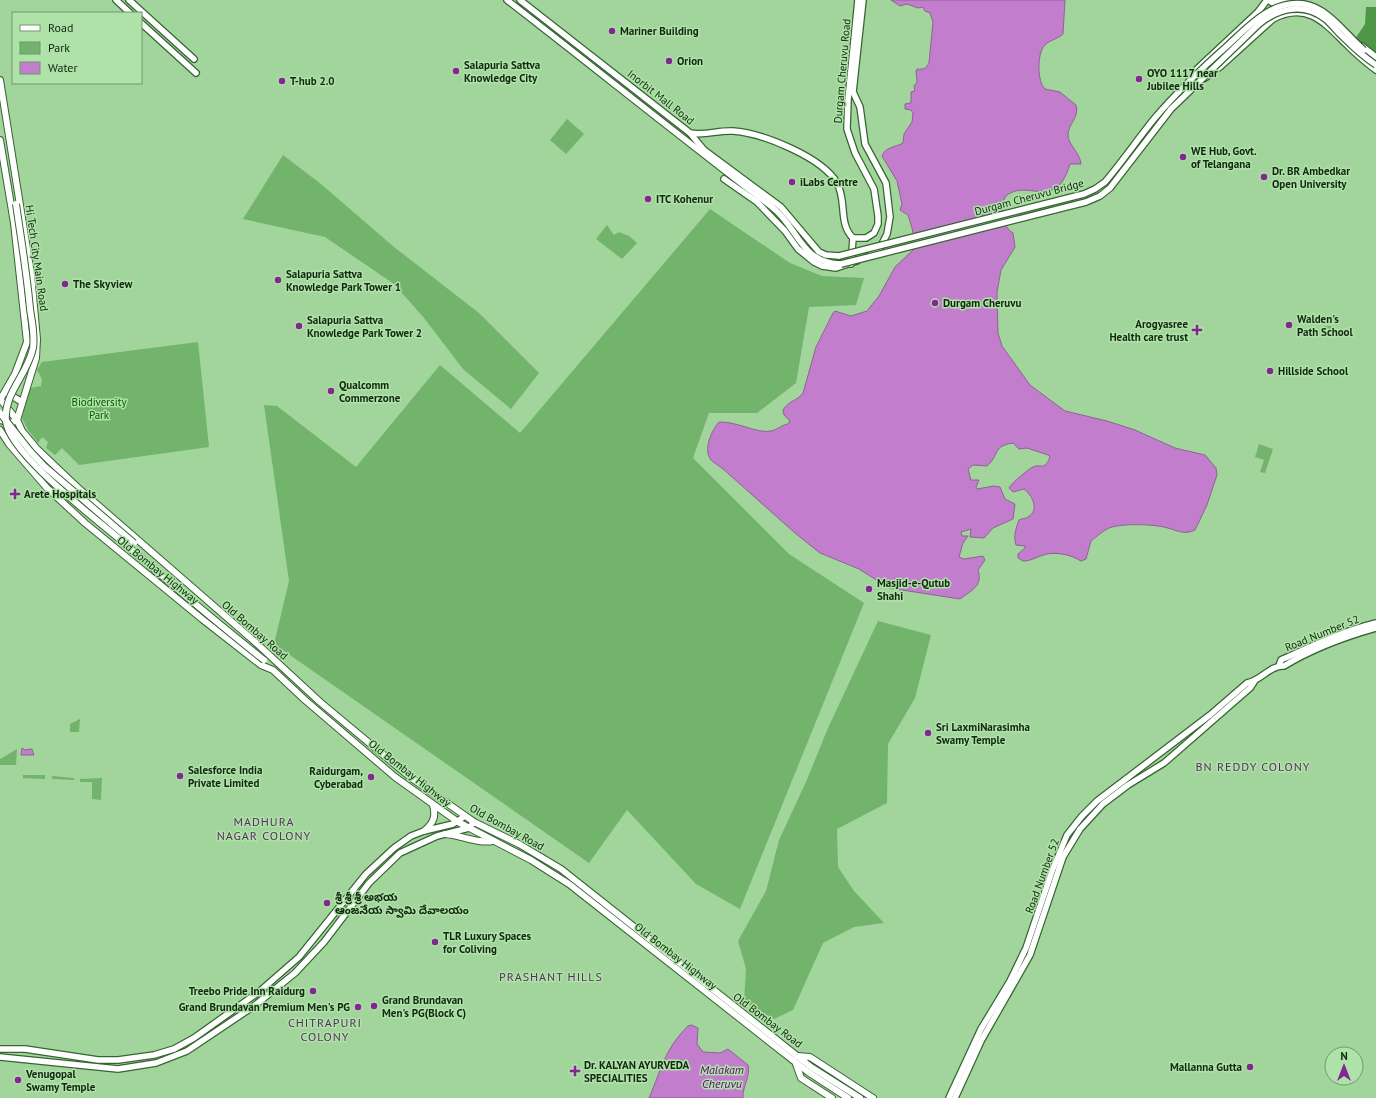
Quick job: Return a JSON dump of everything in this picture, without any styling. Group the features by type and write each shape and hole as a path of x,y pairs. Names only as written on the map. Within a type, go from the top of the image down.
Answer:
{"main road":[{"path":"116,0 129,12"},
{"path":"129,0 194,59"},
{"name":"Inorbit Mall Road","path":"508,0 711,160"},
{"name":"Inorbit Mall Road","path":"520,0 690,133 705,134 732,131 748,134 782,144 815,162 830,173 838,185 846,227 853,238"},
{"name":"Durgam Cheruvu Road","path":"858,0 847,119 850,141 870,180 877,199 878,216 876,229 870,237 865,238"},
{"name":"Durgam Cheruvu Road","path":"850,265 880,248 890,225 886,183 865,144 860,107 853,92 863,0"},
{"path":"1194,76 1197,69 1258,12 1268,0 1290,13"},
{"path":"1274,0 1281,2 1301,2 1318,6 1329,13 1376,57"},
{"name":"Durgam Cheruvu Bridge","path":"690,133 704,150 785,210 813,247 819,252 826,255 839,256 1084,194 1095,189 1111,175 1154,120 1194,76 1264,14 1282,5 1296,4 1316,8 1326,14 1376,60"},
{"name":"Durgam Cheruvu Bridge","path":"711,160 773,208 809,254 823,262 841,264 1086,202 1100,196 1110,188 1171,109 1259,24 1272,14 1289,9 1306,9 1324,18 1342,37 1376,65"},
{"path":"1203,79 1207,78 1221,66 1273,19 1290,13 1306,14 1319,19 1376,70"},
{"path":"142,24 196,73"},
{"path":"153,34 159,27"},
{"name":"Hi Tech City Main Road","path":"0,80 31,274 37,339 36,358 17,420"},
{"name":"Hi Tech City Main Road","path":"0,140 14,223 28,342 15,374 9,384 2,390 0,400"},
{"path":"724,179 756,202 785,231 807,258 822,266 829,268 850,265 853,238 865,238 863,252"},
{"path":"8,190 16,204 33,336 31,355 7,406 5,415 8,432 28,457 60,490 204,613 264,660 273,670"},
{"path":"2,390 22,402"},
{"name":"Old Bombay Road","path":"0,400 17,420 22,431 36,449 61,473 149,549 174,573 254,641 320,702 410,777 474,822 538,854 577,881 798,1056 810,1057 873,1098"},
{"path":"0,413 44,466 134,543 149,549"},
{"path":"0,420 11,422 17,420"},
{"path":"1,432 13,428 22,431"},
{"name":"Old Bombay Highway","path":"1,432 47,488 85,523 261,665 273,670 305,700 395,777 433,804 456,823 469,828 530,860 569,884 795,1063 801,1078 832,1098"},
{"path":"162,586 174,573"},
{"name":"Road Number 52","path":"954,1098 981,1041 1030,955 1061,864 1075,835 1103,804 1128,785 1164,763 1250,688 1254,682 1279,666 1284,666 1314,651 1369,628 1376,623"},
{"name":"Road Number 52","path":"1369,628 1376,628"},
{"name":"Road Number 52","path":"949,1098 981,1029 1010,981 1026,948 1057,858 1071,830 1082,816 1103,796 1204,720 1247,683 1254,682"},
{"path":"424,831 434,819 435,813 433,804"},
{"path":"0,1049 25,1049 98,1060 118,1060 154,1055 174,1049 194,1038 242,1004 299,957 372,867 411,836 456,823 465,816"},
{"path":"0,1057 118,1069 156,1063 186,1051 254,1006 295,973 324,942 369,883 389,862 412,846 445,834 469,828 474,822"},
{"path":"456,823 456,831"},
{"path":"445,834 456,835 480,842 493,841"},
{"path":"798,1056 810,1070 848,1098"},
{"path":"795,1063 860,1098"}],"green space":[{"path":"1366,7 1376,7 1376,54 1355,39 1365,24"},
{"path":"567,119 584,134 566,154 550,140"},
{"path":"283,155 321,184 394,247 479,313 539,373 511,409 463,369 424,318 394,284 325,237 243,219"},
{"path":"710,209 790,263 822,276 864,278 856,305 809,307 796,383 757,413 709,413 693,458 789,554 864,603 740,909 696,884 627,810 589,863 274,644 289,581 264,405 277,406 356,467 440,365 520,433"},
{"path":"607,225 614,235 619,232 629,236 637,243 622,259 596,239"},
{"path":"1324,326 1332,326 1327,336 1321,334"},
{"name":"Biodiversity Park","path":"198,342 209,447 79,465 62,448 55,455 46,448 48,442 42,437 38,443 28,430 22,418 30,388 41,386 42,379 37,370 42,362"},
{"path":"1259,444 1273,449 1265,473 1260,472 1264,460 1255,457"},
{"path":"878,621 931,635 915,698 888,744 887,803 837,829 838,867 854,891 884,923 854,927 823,943 793,1010 774,1019 744,1002 746,969 738,941 766,891 779,840 806,782 828,728"},
{"path":"80,719 79,732 70,732 70,724"},
{"path":"17,749 16,765 0,765 0,759"},
{"path":"23,775 45,775 45,779 23,778"},
{"path":"52,776 74,778 74,780 52,779"},
{"path":"102,778 101,800 92,799 92,782 80,782 80,779"}],"water":[{"name":"Durgam Cheruvu","path":"891,0 1065,0 1063,34 1044,46 1040,55 1039,74 1042,85 1045,89 1060,92 1076,105 1077,109 1075,117 1068,135 1070,142 1079,156 1081,164 1070,164 1062,182 1056,188 1049,191 1019,190 1012,192 1005,197 1003,207 1004,222 1013,233 1015,247 1001,270 997,292 998,333 1002,346 1030,385 1065,411 1107,421 1135,430 1175,448 1205,455 1216,468 1217,475 1207,505 1195,530 1185,532 1147,525 1115,526 1104,531 1091,541 1086,559 1081,561 1073,557 1056,553 1023,561 1018,558 1018,554 1025,548 1025,546 1016,545 1015,532 1019,520 1027,518 1034,511 1034,503 1030,495 1024,489 1013,492 1009,488 1016,480 1031,468 1036,466 1044,466 1050,457 1027,448 1019,449 1013,443 1006,444 999,449 987,466 973,465 968,469 971,480 979,480 976,487 977,489 994,486 1000,487 1005,499 1015,504 1013,519 993,528 984,538 970,537 971,529 961,532 962,536 968,536 963,543 959,557 964,559 983,556 985,560 978,570 978,584 960,599 889,588 859,569 820,553 711,460 708,451 709,441 713,430 719,422 732,423 760,431 773,430 788,424 790,421 784,415 783,410 788,404 803,393 816,347 833,313 835,311 851,316 867,311 879,296 895,267 913,250 915,242 912,228 908,215 900,210 902,204 897,181 882,156 888,149 903,143 904,134 912,122 913,113 911,110 905,109 905,104 911,103 911,92 915,91 914,86 917,82 917,69 924,68 929,63 933,22 930,13 925,11 923,7 918,8 907,4 900,6"},
{"path":"22,748 25,750 32,749 34,755 21,755"},
{"name":"Malakam Cheruvu","path":"691,1025 698,1028 697,1044 703,1052 720,1053 728,1049 748,1065 749,1069 743,1098 649,1098 669,1051 680,1035 688,1026"}],"pier":[{"path":"1005,211 1008,225 912,247 912,235"}],"place":[{"name":"Mariner Building","path":"612,31"},
{"name":"Orion","path":"669,61"},
{"name":"Salapuria Sattva Knowledge City","path":"456,71"},
{"name":"OYO 1117 near Jubilee Hills","path":"1139,79"},
{"name":"T-hub 2.0","path":"282,81"},
{"name":"WE Hub, Govt. of Telangana","path":"1183,157"},
{"name":"Dr. BR Ambedkar Open University","path":"1264,177"},
{"name":"iLabs Centre","path":"792,182"},
{"name":"ITC Kohenur","path":"648,199"},
{"name":"Salapuria Sattva Knowledge Park Tower 1","path":"278,280"},
{"name":"The Skyview","path":"65,284"},
{"name":"Durgam Cheruvu","path":"935,303"},
{"name":"Walden's Path School","path":"1289,325"},
{"name":"Salapuria Sattva Knowledge Park Tower 2","path":"299,326"},
{"name":"Arogyasree Health care trust","path":"1197,330"},
{"name":"Hillside School","path":"1270,371"},
{"name":"Qualcomm Commerzone","path":"331,391"},
{"name":"Arete Hospitals","path":"15,494"},
{"name":"Masjid-e-Qutub Shahi","path":"869,589"},
{"name":"Sri LaxmiNarasimha Swamy Temple","path":"928,733"},
{"name":"Salesforce India Private Limited","path":"180,776"},
{"name":"Raidurgam, Cyberabad","path":"371,777"},
{"name":"శ్రీ శ్రీ శ్రీ అభయ ఆంజనేయ స్వామి దేవాలయం","path":"327,903"},
{"name":"TLR Luxury Spaces for Coliving","path":"435,942"},
{"name":"Treebo Pride Inn Raidurg","path":"313,991"},
{"name":"Grand Brundavan Men's PG(Block C)","path":"374,1006"},
{"name":"Grand Brundavan Premium Men's PG","path":"358,1007"},
{"name":"Mallanna Gutta","path":"1250,1067"},
{"name":"Dr. KALYAN AYURVEDA SPECIALITIES","path":"575,1071"},
{"name":"Venugopal Swamy Temple","path":"18,1080"}],"district":[{"name":"BN REDDY COLONY","path":"1253,766"},
{"name":"MADHURA NAGAR COLONY","path":"264,828"},
{"name":"PRASHANT HILLS","path":"551,976"},
{"name":"CHITRAPURI COLONY","path":"325,1029"}]}
